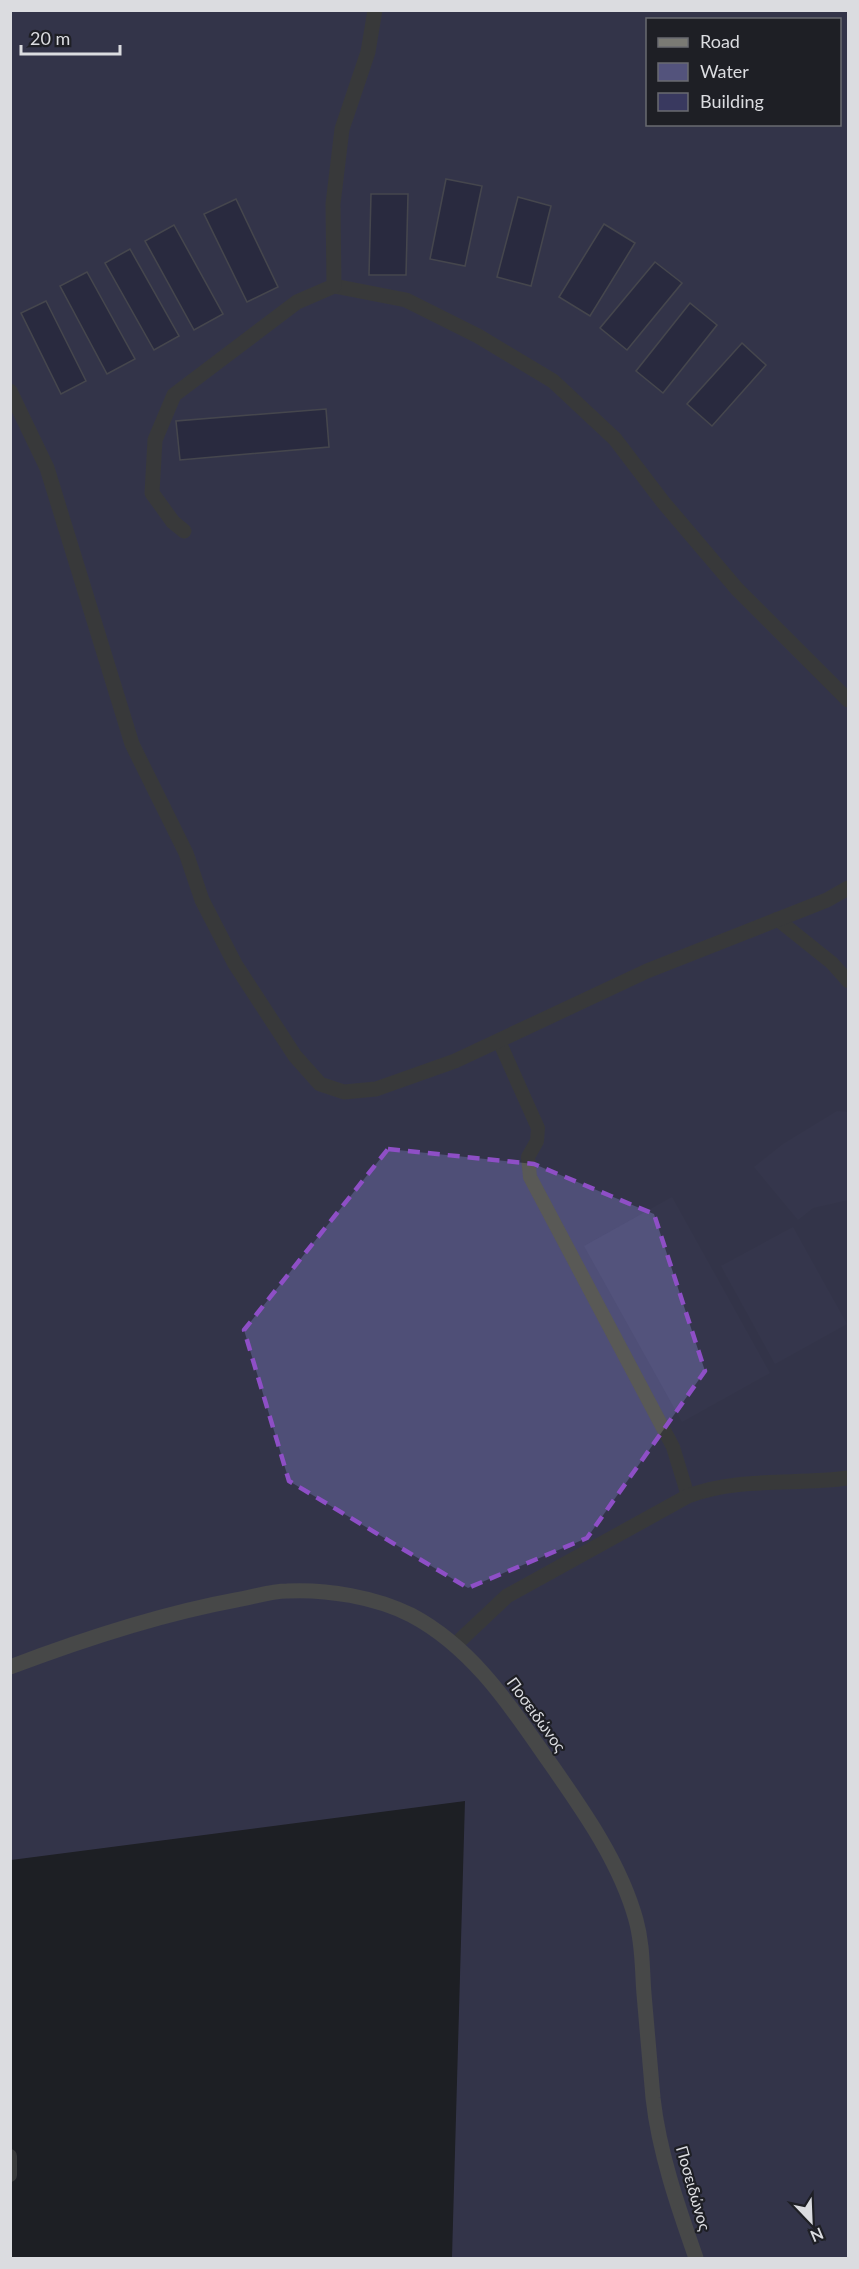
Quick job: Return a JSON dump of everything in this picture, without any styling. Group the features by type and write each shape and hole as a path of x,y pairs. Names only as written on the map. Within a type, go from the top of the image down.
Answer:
{"street":[{"path":"334,286 333,204 342,129 368,52 375,10"},
{"path":"184,531 173,522 152,493 155,440 174,395 297,302 334,286 406,300 478,336 553,381 615,439 663,502 737,589 849,700"},
{"path":"10,391 47,468 132,744 186,853 202,900 226,945 295,1056 320,1084 344,1092 376,1089 455,1061 647,971 849,888"},
{"path":"455,1645 507,1596 688,1496 715,1486 849,1478"},
{"name":"Ποσειδώνος","path":"10,1667 140,1623 215,1604 287,1591 352,1595 410,1615 455,1645 492,1682 527,1730 576,1803 613,1863 627,1891 643,1954 654,2102 669,2174 696,2259"}],"lane":[{"path":"777,919 832,963 849,981"},
{"path":"499,1041 538,1128 537,1141 528,1157 530,1177 673,1447 688,1496"},
{"path":"10,2157 10,2175"}],"highlighted area":[{"path":"388,1149 534,1164 654,1214 705,1371 587,1538 468,1588 289,1481 244,1330"}],"shaded area":[{"path":"10,11 848,11 848,2258 452,2258 465,1801 11,1860"}],"water":[{"path":"837,1111 848,1112 848,1200 813,1208 798,1220 754,1167 783,1144"},
{"path":"672,1197 770,1373 682,1422 584,1246"},
{"path":"793,1227 847,1324 775,1364 721,1266"}],"building":[{"path":"446,179 482,186 465,266 430,259"},
{"path":"371,194 408,194 406,275 369,275"},
{"path":"518,197 551,206 531,286 497,277"},
{"path":"236,199 278,287 247,302 204,214"},
{"path":"604,224 635,243 590,316 559,297"},
{"path":"174,225 223,314 194,330 145,241"},
{"path":"130,249 179,336 154,350 105,263"},
{"path":"655,262 682,283 627,350 600,328"},
{"path":"87,272 135,359 107,374 60,286"},
{"path":"46,301 86,381 61,394 21,313"},
{"path":"690,303 717,325 663,393 636,371"},
{"path":"742,343 766,365 712,426 687,404"},
{"path":"326,409 329,447 180,460 176,421"}]}
